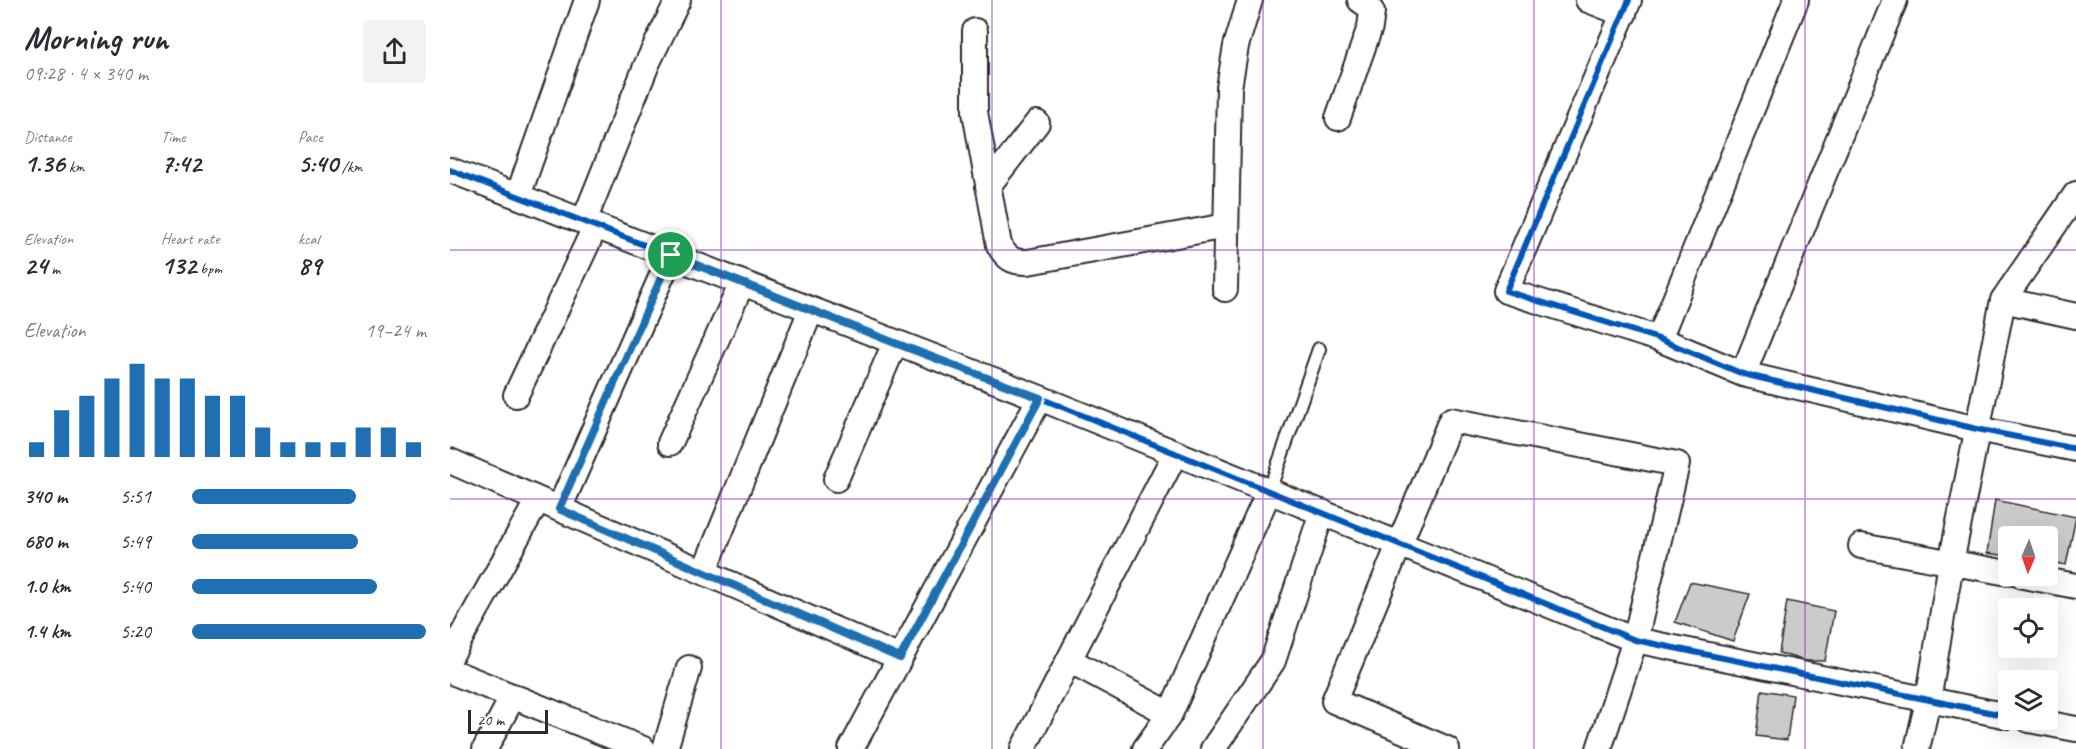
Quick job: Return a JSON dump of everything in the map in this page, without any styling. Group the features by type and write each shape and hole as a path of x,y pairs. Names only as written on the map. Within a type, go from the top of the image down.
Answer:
{"street":[{"path":"518,196 587,0"},
{"path":"516,395 590,223 647,64 678,0"},
{"path":"1225,289 1229,88 1236,46 1250,0"},
{"path":"1338,118 1370,27 1372,12 1360,0"},
{"path":"1588,0 1626,7 1506,291 1659,339 1743,374 1977,429 2076,449"},
{"path":"1659,339 1796,0"},
{"path":"1743,374 1895,0"},
{"path":"975,31 975,112 999,245 1005,257 1017,262 1226,226"},
{"path":"988,186 1037,123"},
{"path":"452,175 518,196 590,223 1040,398 1635,640 1998,714"},
{"path":"1917,749 2003,300 2076,194"},
{"path":"450,657 548,504 671,255"},
{"path":"670,443 742,283"},
{"path":"2003,300 2076,316"},
{"path":"704,572 811,310"},
{"path":"836,479 895,343"},
{"path":"851,749 1040,398"},
{"path":"1447,749 1334,701 1451,420 1677,464 1635,640 1599,749"},
{"path":"1023,749 1175,454"},
{"path":"450,460 900,658"},
{"path":"1145,749 1170,714 1269,491"},
{"path":"1213,749 1273,661 1322,512"},
{"path":"1861,546 1998,571"},
{"path":"2058,583 2076,586"},
{"path":"1069,660 1170,714"},
{"path":"665,749 689,668"},
{"path":"450,671 643,749"},
{"path":"484,749 513,696"},
{"path":"2058,726 2076,729"}],"lane":[{"path":"1269,491 1319,349"}],"building":[{"path":"1995,500 2076,517 2066,565 2058,564 2058,526 1998,526 1998,555 1987,553"},
{"path":"1690,582 1750,594 1733,641 1675,622"},
{"path":"1787,601 1834,611 1825,661 1805,661 1779,653"},
{"path":"1762,690 1793,695 1787,740 1756,736"}],"cycle path":[{"path":"1629,0 1506,291 1659,339 1743,374 1977,429 2076,449"},
{"path":"450,170 1040,398 1635,640 1998,714"}],"route":[{"path":"671,255 1040,398 900,658 559,509 671,255"}]}
